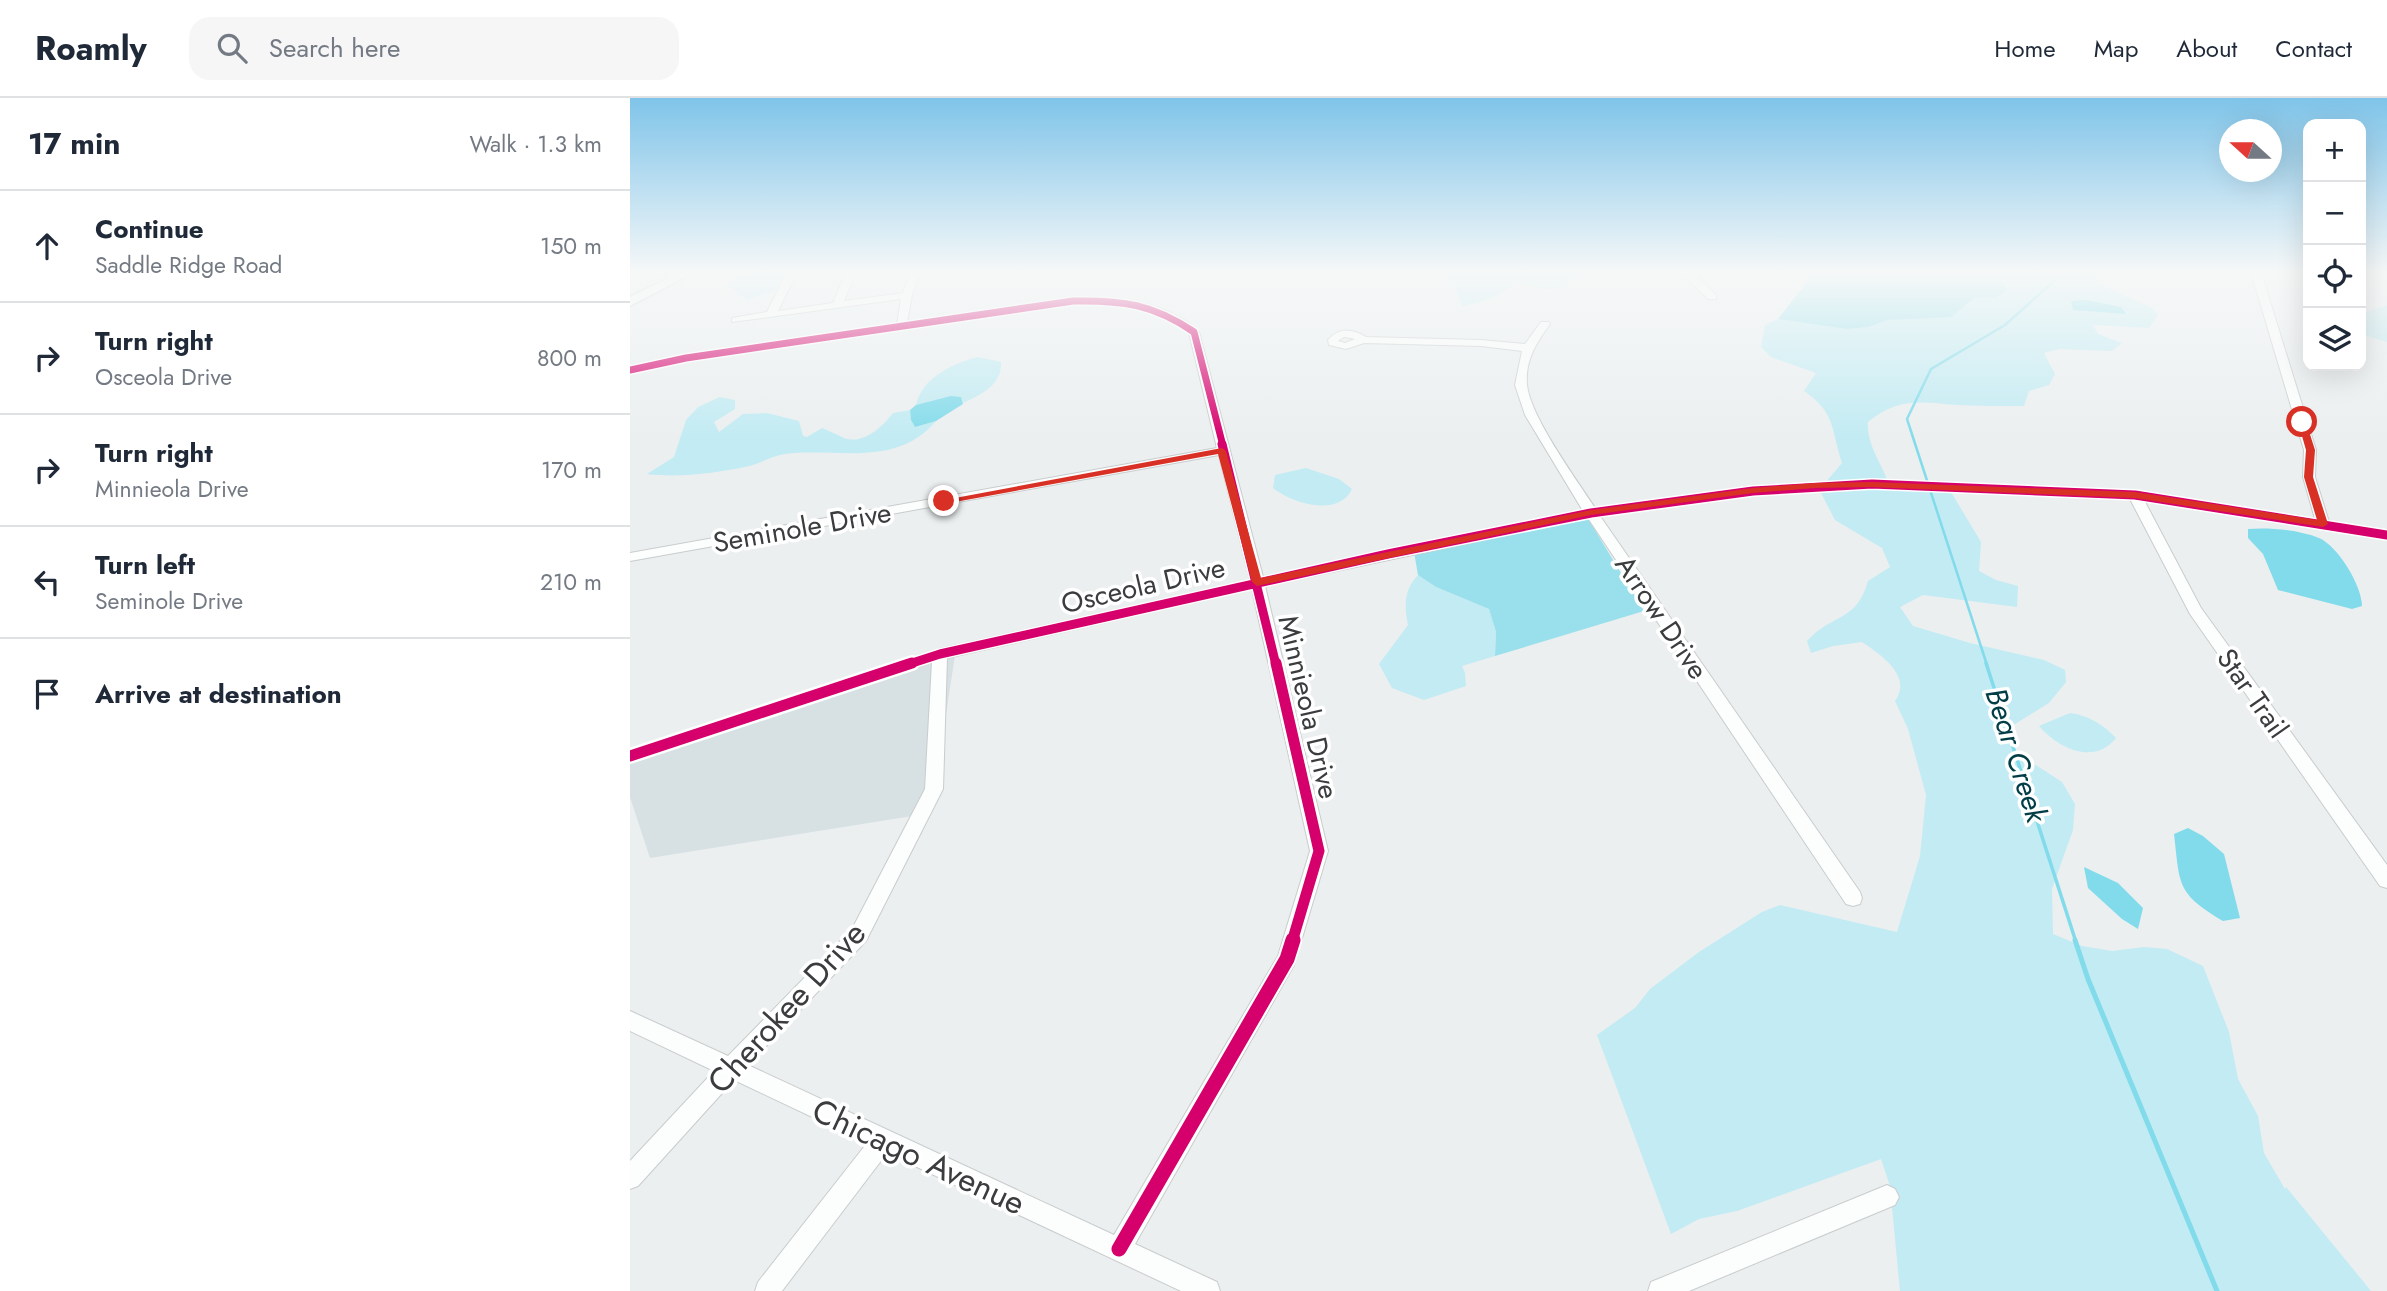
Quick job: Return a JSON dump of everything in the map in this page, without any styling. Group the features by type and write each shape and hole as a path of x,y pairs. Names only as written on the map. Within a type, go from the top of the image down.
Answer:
{"street":[{"name":"Minnieola Drive","path":"630,370 686,358 879,328"},
{"name":"Minnieola Drive","path":"1119,1249 1287,959 1319,850 1257,582 1194,332 1188,328"},
{"name":"Arrow Drive","path":"1542,328 1528,348 1521,385 1531,415 1591,513 1853,898"},
{"path":"2273,328 2311,450 2309,477 2323,524"},
{"path":"1363,340 1481,343 1528,348"},
{"name":"Seminole Drive","path":"630,558 1222,451"},
{"name":"Osceola Drive","path":"630,756 940,654 1257,582 1591,513 1753,491 1815,485 1872,484 2135,495 2387,535"},
{"name":"Star Trail","path":"2135,495 2195,610 2387,880"},
{"name":"Cherokee Drive","path":"630,1178 859,934 934,789 940,654"},
{"name":"Chicago Avenue","path":"630,1021 1209,1291"},
{"path":"767,1291 884,1139"},
{"path":"1660,1291 1887,1198"}],"shaded area":[{"path":"1765,328 2094,328 2098,334 2122,343 2112,351 2060,349 2044,353 2055,374 2049,385 2029,391 2024,406 1921,402 1890,408 1868,422 1872,445 1888,482 1826,482 1842,463 1827,414 1804,391 1816,373 1771,357 1761,347"},
{"path":"2366,328 2387,328 2387,342 2366,336"},
{"path":"978,357 1001,362 998,377 990,388 963,403 961,397 916,405 925,387 940,373"},
{"path":"951,396 961,397 963,404 936,421 915,427 910,410 916,405"},
{"path":"720,397 735,400 735,409 714,422 719,432 743,414 767,413 799,421 803,436 807,437 822,428 851,440 872,433 893,413 910,410 915,427 936,421 920,436 884,451 785,454 749,466 711,473 647,474 674,457 686,420 698,407"},
{"path":"1306,468 1339,479 1352,489 1345,498 1336,503 1314,505 1291,499 1273,488 1275,475"},
{"path":"1873,487 1951,492 1981,542 1979,571 1996,580 2018,586 2017,607 1923,595 1900,607 1913,626 1970,643 2044,660 2065,670 2066,682 2049,703 2007,729 2013,750 2062,782 2075,804 2073,830 2052,889 2053,934 2082,946 2112,951 2144,947 2167,949 2203,966 2229,1032 2238,1079 2258,1116 2264,1153 2285,1189 2286,1187 2371,1291 1900,1291 1890,1186 1881,1159 1737,1211 1699,1219 1671,1234 1597,1035 1635,1008 1650,989 1699,952 1762,912 1780,905 1897,932 1920,856 1926,795 1908,729 1895,701 1900,692 1897,675 1886,660 1862,642 1833,646 1811,653 1807,641 1816,632 1850,611 1863,594 1868,581 1890,567 1882,548 1835,520 1820,491"},
{"path":"1587,517 1644,611 1495,656 1496,632 1489,609 1436,587 1418,575 1414,552"},
{"path":"2248,529 2293,531 2326,542 2348,568 2358,588 2362,606 2352,609 2278,590 2263,554 2248,538"},
{"path":"1418,575 1436,587 1489,609 1496,632 1495,656 1462,666 1466,686 1424,700 1392,688 1379,664 1408,625 1406,598"},
{"path":"955,655 931,813 650,858 630,797 630,760"},
{"path":"2070,713 2095,721 2116,738 2097,751 2076,751 2056,741 2039,726"},
{"path":"2188,828 2203,836 2224,854 2240,918 2223,921 2188,895 2180,877 2174,834"},
{"path":"2084,867 2118,883 2143,908 2138,929 2122,919 2088,888"}],"waterway":[{"name":"Bear Creek","path":"1987,665 1907,419 1931,369 2001,328"},
{"name":"Bear Creek","path":"1986,663 2076,942"},
{"name":"Bear Creek","path":"2075,940 2088,979 2217,1291"}],"cycle path":[{"path":"630,370 686,358 892,328"},
{"path":"1119,1249 1287,959 1319,851 1257,582 1194,332 1188,328"},
{"path":"630,756 940,654 1388,554 1591,513 1753,491 1872,484 2135,495 2387,535"}],"route":[{"path":"944,501 1222,451 1257,582 1591,513 1815,485 1872,484 2135,495 2323,524 2309,477 2311,450 2302,422"}]}
